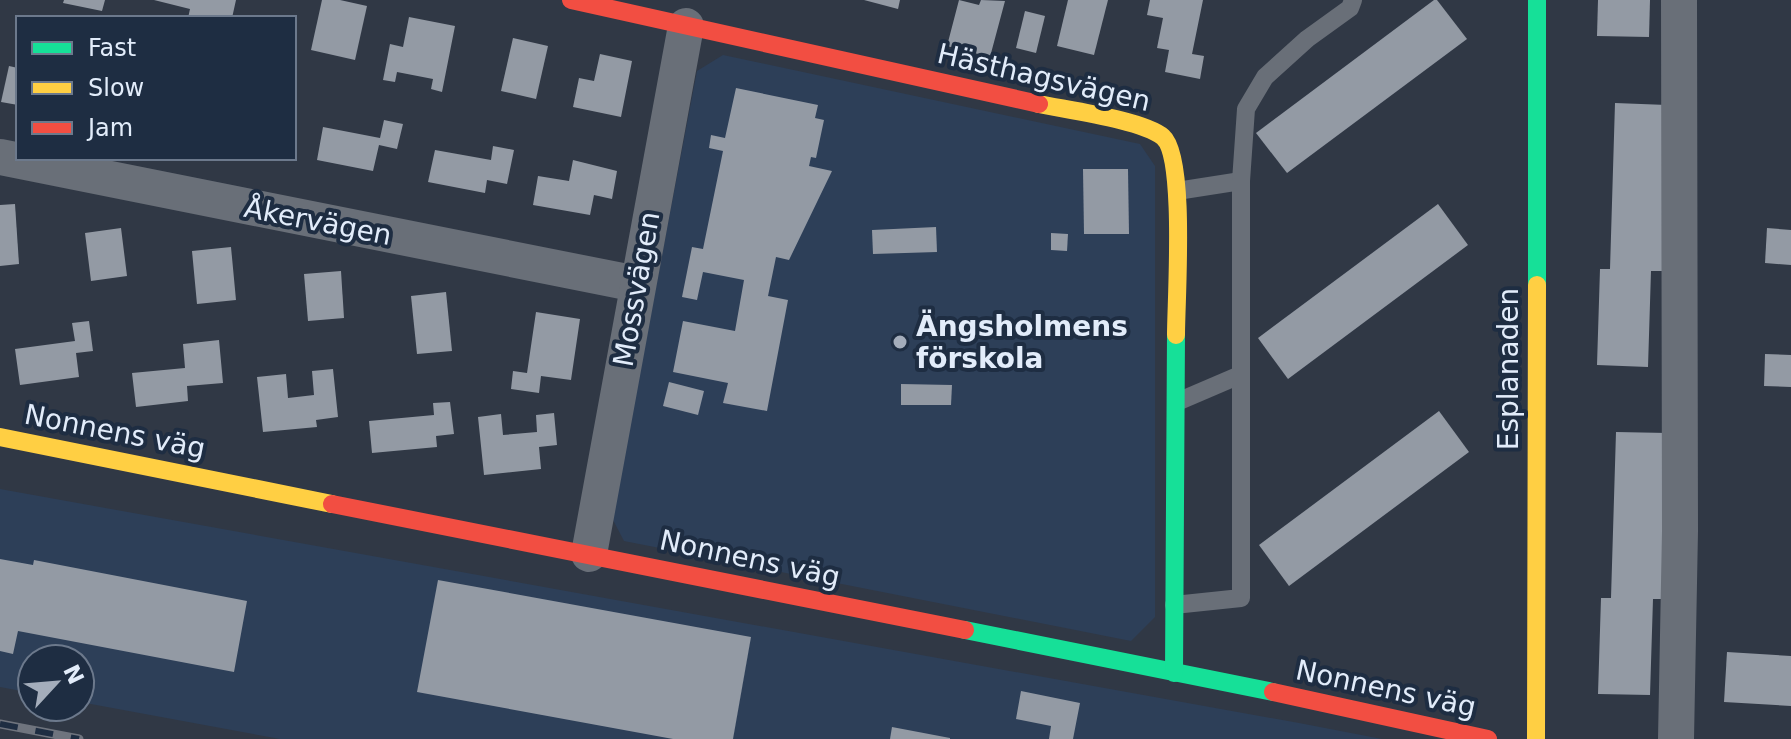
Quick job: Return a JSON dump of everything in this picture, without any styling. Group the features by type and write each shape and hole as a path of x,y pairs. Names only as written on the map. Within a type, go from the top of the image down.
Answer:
{"street":[{"name":"Hästhagsvägen","path":"571,0 1157,131 1166,137 1173,150 1177,191 1174,673"},
{"name":"Esplanaden","path":"1536,739 1537,0"},
{"path":"1676,739 1680,542 1679,0"},
{"name":"Mossvägen","path":"589,554 686,26"},
{"name":"Åkervägen","path":"0,157 637,284"},
{"name":"Nonnens väg","path":"0,437 1297,697 1488,739"}],"lane":[{"path":"1174,605 1241,598 1241,181 1246,109 1265,77 1307,39 1350,8 1353,0"},
{"path":"1177,191 1241,181"},
{"path":"1175,402 1240,375"}],"shaded area":[{"name":"Ängsholmens förskola","path":"723,55 1140,144 1155,166 1155,617 1131,641 624,541 612,518 697,71"},
{"path":"0,489 1382,739 280,739 96,705 96,643 16,643 16,690 0,687"}],"building":[{"path":"64,0 105,0 102,11 63,3"},
{"path":"154,0 236,0 232,16 188,16 190,9"},
{"path":"322,0 367,6 355,60 311,50"},
{"path":"864,0 900,0 898,9"},
{"path":"959,0 979,5 981,0 1005,1 990,57 947,46"},
{"path":"1068,0 1108,0 1094,55 1057,46"},
{"path":"1150,0 1203,0 1192,54 1204,56 1200,79 1165,72 1169,50 1157,48 1163,18 1147,15"},
{"path":"1434,0 1467,39 1287,173 1256,133"},
{"path":"1598,0 1650,0 1649,37 1597,36"},
{"path":"1025,11 1045,16 1036,53 1016,48"},
{"path":"409,17 455,26 442,92 431,89 433,79 397,72 395,82 383,80 390,44 403,47"},
{"path":"513,38 548,46 536,99 501,91"},
{"path":"600,54 632,61 621,117 573,107 579,78 594,81"},
{"path":"9,66 16,68 16,105 1,102"},
{"path":"736,88 818,105 815,118 824,120 816,158 811,157 809,166 832,171 789,260 776,257 768,296 788,300 767,411 723,403 728,383 673,372 683,321 735,331 744,280 703,272 697,300 682,297 692,247 703,249 723,151 709,148 711,135 725,138"},
{"path":"1615,103 1667,105 1662,271 1651,271 1648,367 1597,365 1600,269 1610,269"},
{"path":"384,120 403,124 397,149 379,145 373,171 317,160 323,127 380,138"},
{"path":"493,146 514,150 507,184 487,180 485,193 428,182 435,150 491,160"},
{"path":"573,160 617,171 612,199 594,195 590,215 533,205 538,176 569,181"},
{"path":"1083,169 1128,169 1129,234 1084,234"},
{"path":"15,204 19,264 0,266 0,205"},
{"path":"1438,204 1468,245 1288,379 1258,338"},
{"path":"936,227 937,252 873,254 872,230"},
{"path":"121,228 127,276 91,281 85,233"},
{"path":"1767,228 1791,230 1791,265 1765,263"},
{"path":"1051,233 1068,234 1067,251 1051,250"},
{"path":"231,247 236,300 197,304 192,251"},
{"path":"341,271 344,318 308,321 304,274"},
{"path":"446,292 452,351 417,354 411,296"},
{"path":"536,312 580,319 571,380 541,376 539,393 511,389 513,371 527,373"},
{"path":"89,321 93,351 76,353 79,377 20,385 15,349 75,341 72,323"},
{"path":"219,340 223,383 187,386 188,401 136,407 132,373 185,368 183,344"},
{"path":"1765,354 1791,355 1791,387 1764,386"},
{"path":"333,369 338,417 316,420 317,427 263,432 257,377 286,374 288,398 314,395 312,371"},
{"path":"669,382 704,391 698,415 663,406"},
{"path":"901,384 952,385 951,405 901,405"},
{"path":"450,402 454,434 436,436 437,447 372,453 369,421 434,415 433,403"},
{"path":"1439,411 1469,452 1289,586 1259,545"},
{"path":"554,413 557,445 539,447 541,469 484,475 478,417 501,414 503,435 537,432 536,415"},
{"path":"1616,432 1668,433 1664,599 1653,599 1650,695 1598,694 1601,598 1611,598"},
{"path":"0,559 33,565 34,560 247,601 234,672 96,646 96,643 18,631 13,654 0,651"},
{"path":"438,580 751,637 733,739 673,739 417,692"},
{"path":"1727,652 1791,656 1791,706 1724,702"},
{"path":"1021,691 1080,703 1073,739 1049,739 1051,726 1016,719"},
{"path":"892,727 950,738 950,739 890,739"}],"railway":[{"path":"0,724 79,739"}],"traffic: fast":[{"path":"1537,0 1537,285"},
{"path":"1174,673 1176,335"},
{"path":"965,630 1273,692"}],"traffic: slow":[{"path":"1039,104 1122,121 1163,137 1175,171 1177,199 1176,335"},
{"path":"1536,739 1537,285"},
{"path":"0,437 332,504"}],"traffic: jam":[{"path":"571,0 1039,104"},
{"path":"332,504 965,630"},
{"path":"1273,692 1488,739"}],"place":[{"name":"Ängsholmens förskola","path":"900,342"}]}
